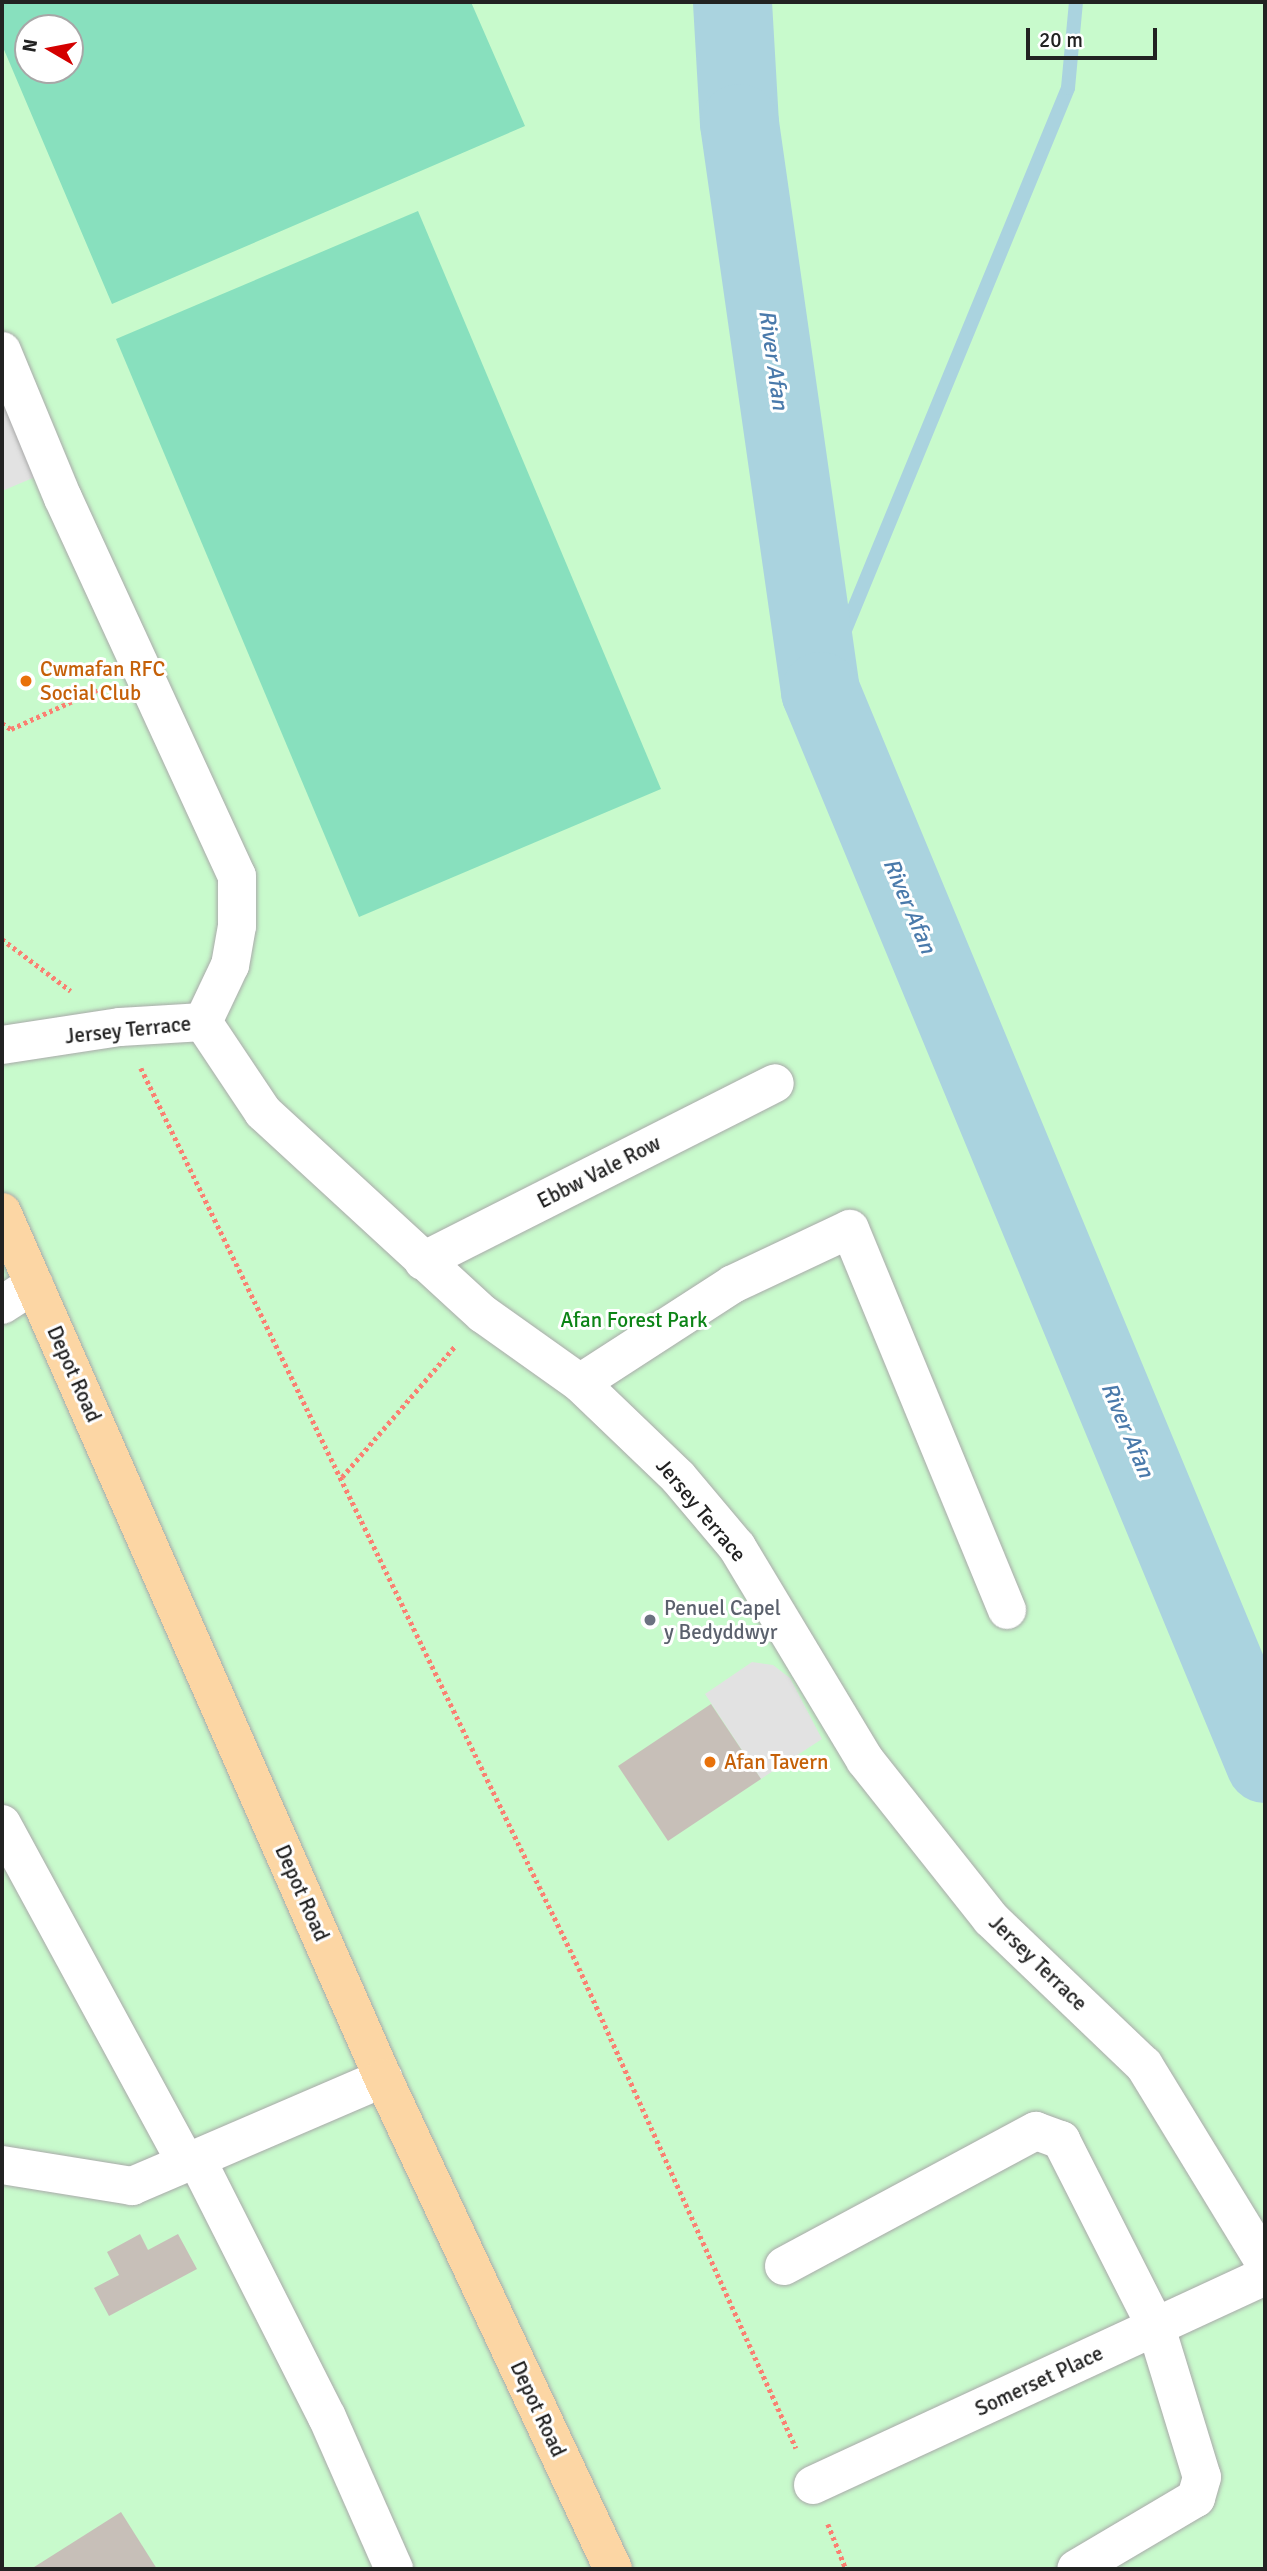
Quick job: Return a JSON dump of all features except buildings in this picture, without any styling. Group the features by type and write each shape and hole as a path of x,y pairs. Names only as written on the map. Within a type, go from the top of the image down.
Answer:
{"main road":[{"name":"Depot Road","path":"2,1212 383,2078 613,2569"}],"street":[{"path":"2,351 63,498 145,669 237,876 237,926 230,965 203,1022"},
{"name":"Jersey Terrace","path":"2,1045 120,1027 203,1022 263,1112 483,1314 580,1383 678,1477 737,1546 865,1760 991,1919 1144,2065 1265,2263"},
{"name":"Ebbw Vale Row","path":"423,1261 775,1083"},
{"path":"580,1383 733,1284 850,1229 1007,1610"},
{"path":"2,1305 34,1284"},
{"path":"2,1824 191,2160 327,2417 394,2569"},
{"path":"2,2165 132,2186 383,2078"},
{"path":"784,2266 1036,2131 1061,2140 1156,2327 1202,2477 1196,2498 1076,2569"},
{"name":"Somerset Place","path":"813,2485 1265,2276"}],"path":[{"path":"2,723 11,729 145,669"},
{"path":"2,939 120,1027 342,1477 579,1968 813,2485 846,2569"},
{"path":"342,1477 483,1314"}],"green space":[{"name":"Afan Forest Park","path":"2,2 1265,2 1265,2569 2,2569"},
{"path":"2,2 471,2 525,126 112,304 19,84 84,84 84,14 14,14 14,73 2,45"},
{"path":"418,211 661,789 359,917 116,339"}],"shaded area":[{"path":"17,402 47,472 2,491 2,408"},
{"path":"752,1662 773,1665 790,1678 822,1739 761,1779 705,1694"}],"waterway":[{"name":"River Afan","path":"732,2 739,123 820,691 1265,1763"},
{"path":"820,691 1068,88 1076,2"}],"place":[{"name":"Cwmafan RFC Social Club","path":"26,681"},
{"name":"Penuel Capel y Bedyddwyr","path":"650,1620"},
{"name":"Afan Tavern","path":"710,1762"}]}
